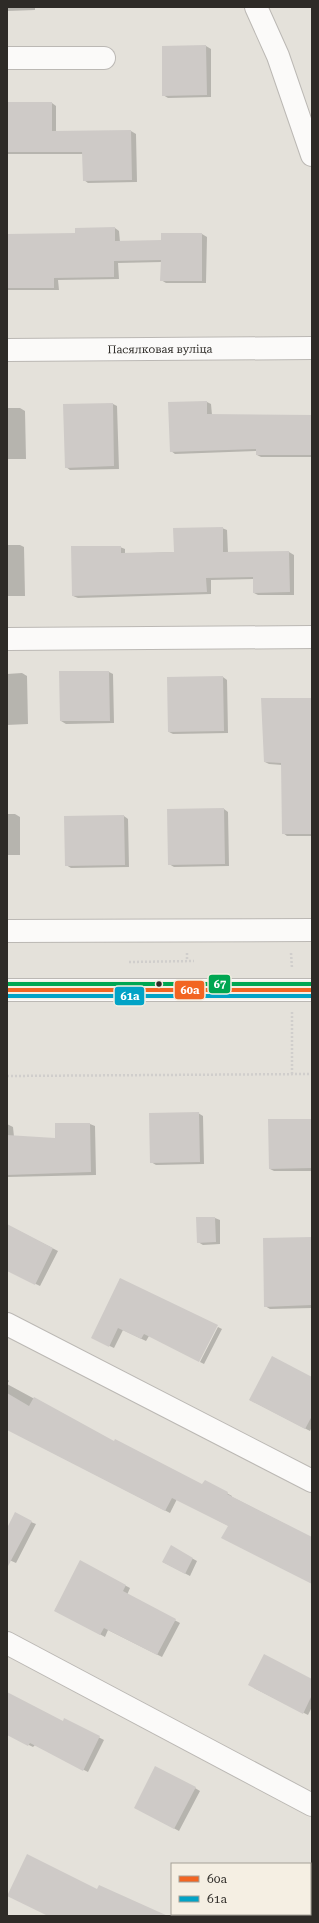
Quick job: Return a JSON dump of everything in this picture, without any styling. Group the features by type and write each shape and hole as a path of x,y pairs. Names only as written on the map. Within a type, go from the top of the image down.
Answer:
{"street":[{"path":"256,7 278,56 312,155"},
{"path":"7,58 104,58"},
{"name":"Пасялковая вуліца","path":"7,350 312,348"},
{"path":"7,639 312,637"},
{"path":"7,931 312,930"},
{"path":"7,990 312,990"},
{"path":"7,1324 312,1481"},
{"path":"7,1643 312,1805"}],"path":[{"path":"129,962 194,961"},
{"path":"292,1006 292,1075"},
{"path":"7,1076 312,1074"}],"building":[{"path":"206,45 207,95 162,96 162,46"},
{"path":"7,102 52,102 52,131 131,130 132,180 83,181 82,152 7,152"},
{"path":"115,227 115,241 161,240 161,233 202,233 202,281 160,281 161,260 114,261 114,277 54,278 54,288 7,288 7,234 75,233 75,228"},
{"path":"207,401 207,414 312,415 312,455 256,455 256,449 170,452 168,402"},
{"path":"113,403 114,466 65,468 63,404"},
{"path":"223,527 223,552 289,551 290,592 253,593 253,577 206,578 207,592 72,596 71,546 121,546 121,553 174,552 173,528"},
{"path":"59,671 109,671 110,721 60,721"},
{"path":"223,676 224,731 168,732 167,677"},
{"path":"261,698 311,698 312,834 282,834 281,763 264,762"},
{"path":"224,808 225,864 168,865 167,809"},
{"path":"124,815 125,865 65,866 64,816"},
{"path":"199,1112 200,1162 150,1163 149,1113"},
{"path":"268,1119 312,1119 312,1168 269,1169"},
{"path":"55,1123 90,1123 91,1172 7,1175 7,1135 55,1138"},
{"path":"196,1217 215,1217 216,1242 197,1243"},
{"path":"7,1224 53,1248 35,1285 7,1271"},
{"path":"312,1237 312,1305 264,1307 263,1238"},
{"path":"120,1278 218,1325 199,1362 144,1334 141,1339 118,1328 109,1347 91,1338"},
{"path":"272,1356 312,1377 312,1416 305,1429 249,1400"},
{"path":"7,1393 29,1406 34,1397 114,1441 115,1439 202,1484 205,1480 228,1492 227,1494 312,1537 312,1584 221,1538 228,1526 172,1498 165,1511 7,1430"},
{"path":"15,1512 32,1521 7,1568 7,1528"},
{"path":"171,1545 193,1558 185,1574 162,1562"},
{"path":"80,1560 126,1585 123,1591 176,1619 157,1655 104,1628 100,1635 54,1611"},
{"path":"264,1654 312,1679 312,1695 303,1714 248,1685"},
{"path":"7,1692 63,1721 64,1718 100,1736 83,1771 30,1743 28,1746 7,1735"},
{"path":"155,1766 196,1787 174,1829 134,1808"},
{"path":"27,1854 97,1889 99,1885 168,1916 48,1916 7,1896"}],"transit line":[{"name":"67","path":"7,984 312,984"},
{"name":"60а","path":"7,990 312,990"},
{"name":"61а","path":"7,996 312,996"}]}
